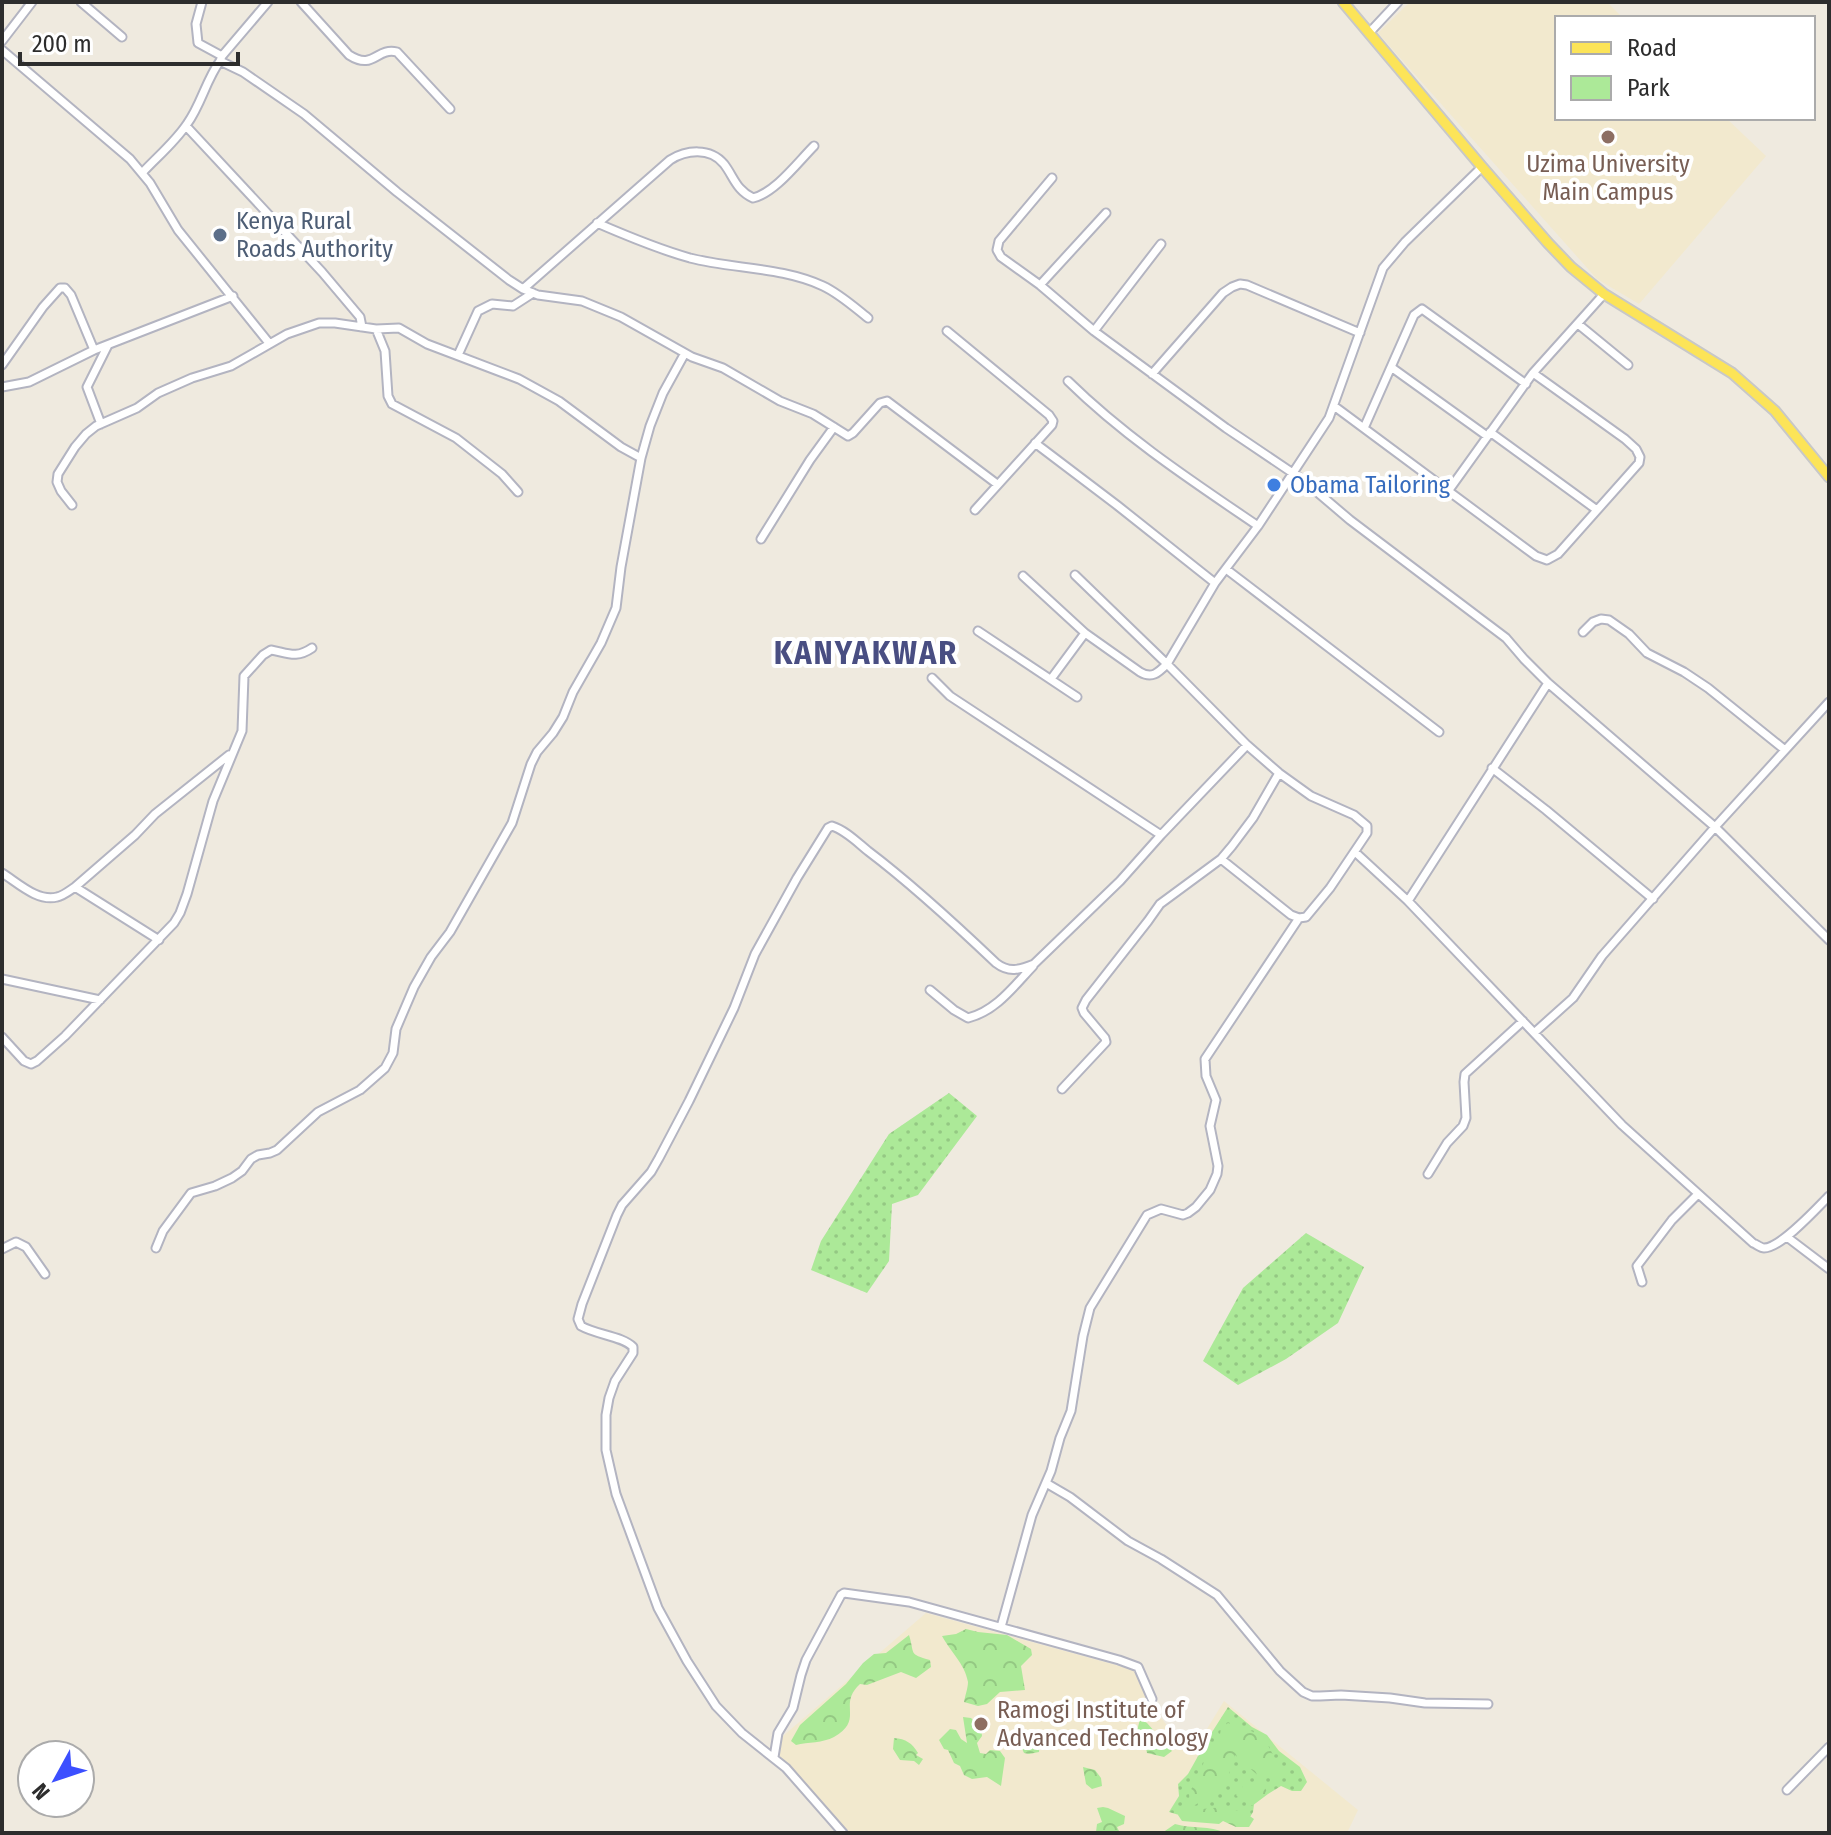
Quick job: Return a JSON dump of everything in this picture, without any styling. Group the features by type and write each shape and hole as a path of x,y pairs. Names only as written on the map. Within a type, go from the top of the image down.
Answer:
{"main road":[{"path":"1343,2 1571,267 1604,294 1732,373 1775,411 1829,477"}],"street":[{"path":"2,41 32,2"},
{"path":"81,2 122,37"},
{"path":"202,2 196,24 198,43 304,114 397,192 523,289 599,307 653,333 685,353 723,368 780,401 813,414 850,436 880,403 887,401 997,484"},
{"path":"143,172 186,126 221,58 268,2"},
{"path":"301,2 349,55 361,62 392,50 397,52 450,109"},
{"path":"1369,33 1398,2"},
{"path":"2,50 143,172 178,230 269,343"},
{"path":"186,126 322,272 360,317 362,327"},
{"path":"523,289 678,155 698,151 713,154 725,166 739,190 753,198 763,195 777,184 814,146"},
{"path":"1023,576 1085,633 1146,675 1154,675 1167,664 1215,583 1258,526 1329,418 1377,282 1391,257 1482,167"},
{"path":"1052,178 997,245 1001,257 1094,331 1293,474 1506,638 1548,683 1715,827 1829,940"},
{"path":"1040,285 1106,213"},
{"path":"597,223 688,257 820,285 839,295 868,318"},
{"path":"1094,331 1161,244"},
{"path":"1152,374 1223,293 1240,284 1298,305 1360,333"},
{"path":"2,365 60,288 65,288 71,295 94,350"},
{"path":"458,355 478,311 492,304 513,306 533,293"},
{"path":"1449,490 1533,373 1604,294"},
{"path":"2,387 29,382 94,350 233,296"},
{"path":"1364,428 1414,315 1422,309 1526,384"},
{"path":"72,505 61,491 58,474 86,434 183,381 238,363 287,334 319,323 376,329 399,328 419,340 539,388 641,458"},
{"path":"1578,324 1628,365"},
{"path":"376,329 385,351 388,396 392,404 456,438 498,470 518,492"},
{"path":"947,331 1052,418 1052,425 975,510"},
{"path":"101,424 87,387 108,345"},
{"path":"2,351 12,350"},
{"path":"156,1248 163,1231 191,1193 232,1178 251,1159 277,1150 318,1112 360,1090 391,1059 396,1029 414,987 450,932 512,823 531,764 563,717 616,608 641,458 663,393 685,353"},
{"path":"1391,367 1597,510"},
{"path":"1334,406 1536,556 1547,560 1558,554 1639,463 1640,457 1625,439 1533,373"},
{"path":"1068,381 1117,426 1258,526"},
{"path":"761,539 834,427"},
{"path":"1035,443 1215,583"},
{"path":"1226,569 1439,732"},
{"path":"1075,575 1279,773 1311,796 1354,815 1367,826 1367,833 1355,852 1306,917 1291,915 1221,859"},
{"path":"1583,632 1593,622 1609,620 1629,634 1647,653 1708,688 1785,750"},
{"path":"978,631 1077,697"},
{"path":"1051,679 1085,633"},
{"path":"2,1037 24,1061 31,1064 41,1058 159,940 180,913 213,801 242,731 246,672 271,650 296,655 312,648"},
{"path":"932,678 950,696 1161,835"},
{"path":"1408,901 1548,683"},
{"path":"1534,1033 1573,998 1602,956 1829,702"},
{"path":"930,990 968,1018 994,1006 1120,881 1247,745"},
{"path":"2,873 31,892 60,897 232,752"},
{"path":"1492,768 1653,899"},
{"path":"1062,1089 1106,1042 1084,1013 1082,1008 1086,1000 1160,904 1221,859 1253,818 1279,773"},
{"path":"843,1833 786,1768 735,1727 716,1706 658,1608 616,1494 606,1450 609,1398 615,1381 633,1353 633,1347 626,1341 597,1334 581,1326 578,1319 617,1215 655,1166 734,1008 755,954 828,828 840,829 878,858 1004,969 1014,971 1034,964"},
{"path":"1355,852 1408,901 1622,1125 1741,1233 1762,1248 1769,1247 1787,1237 1829,1196"},
{"path":"75,887 159,940"},
{"path":"1001,1627 1032,1515 1071,1411 1090,1308 1147,1215 1161,1209 1183,1215 1196,1207 1210,1190 1218,1166 1210,1126 1216,1100 1206,1076 1205,1059 1299,918"},
{"path":"2,979 100,1000"},
{"path":"1428,1174 1466,1118 1465,1074 1523,1021"},
{"path":"1642,1282 1637,1266 1640,1260 1698,1194"},
{"path":"1787,1237 1829,1269"},
{"path":"2,1249 16,1242 23,1244 45,1274"},
{"path":"1046,1483 1070,1497 1128,1541 1217,1595 1280,1671 1303,1692 1312,1696 1488,1704"},
{"path":"774,1757 778,1733 793,1708 806,1660 842,1593 909,1602 1136,1666 1152,1699"},
{"path":"1787,1790 1829,1747"}],"shaded area":[{"name":"Uzima University Main Campus","path":"1410,2 1607,2 1621,16 1555,16 1555,120 1728,120 1766,156 1639,304 1597,279 1378,33"},
{"name":"Ramogi Institute of Advanced Technology","path":"926,1613 1134,1670 1157,1713 1191,1755 1224,1701 1358,1810 1347,1833 845,1833 777,1756 783,1736"}],"green space":[{"path":"949,1093 977,1116 918,1195 892,1204 889,1261 867,1293 811,1270 821,1241 889,1134"},
{"path":"1306,1233 1364,1267 1338,1323 1286,1359 1238,1385 1203,1361 1243,1288"},
{"path":"966,1629 1007,1635 1031,1649 1032,1655 1021,1666 1025,1690 1000,1692 987,1704 978,1706 964,1702 968,1684 966,1675 942,1636"},
{"path":"909,1635 914,1652 930,1660 931,1667 916,1678 901,1672 867,1685 860,1684 851,1699 850,1718 843,1730 834,1737 820,1741 796,1745 791,1741 800,1725 846,1684 863,1663 874,1654 886,1653"},
{"path":"1228,1707 1267,1735 1279,1751 1300,1767 1307,1782 1301,1791 1281,1786 1268,1794 1261,1792 1255,1797 1253,1812 1247,1822 1189,1818 1169,1812 1179,1796 1178,1784 1188,1774"},
{"path":"963,1717 971,1718 981,1728 982,1736 977,1743 980,1753 1000,1751 1005,1758 1001,1786 987,1777 972,1779 964,1775 939,1740 950,1729 956,1730 967,1743"},
{"path":"1140,1719 1172,1751 1164,1757 1147,1753 1139,1738 1131,1737 1137,1731"},
{"path":"1228,1723 1261,1737 1284,1769 1280,1776 1268,1774 1262,1779 1235,1755 1225,1787 1190,1808 1189,1793 1211,1747 1219,1741 1221,1728"},
{"path":"1029,1730 1051,1740 1053,1746 1040,1741 1039,1752 1024,1753 1020,1736"},
{"path":"894,1738 913,1747 918,1753 916,1755 923,1759 919,1765 914,1761 900,1760 893,1749"},
{"path":"1083,1767 1095,1770 1102,1786 1092,1789 1086,1784"},
{"path":"1256,1781 1263,1784 1268,1794 1252,1806 1236,1795 1244,1785"},
{"path":"1184,1806 1231,1809 1254,1819 1249,1827 1236,1827 1223,1821 1219,1824 1182,1821 1178,1815"},
{"path":"1103,1807 1125,1816 1124,1824 1117,1827 1120,1833 1096,1832 1097,1824 1102,1822 1097,1808"},
{"path":"1175,1824 1213,1829 1225,1833 1162,1833"}],"place":[{"name":"Uzima University Main Campus","path":"1608,137"},
{"name":"Kenya Rural Roads Authority","path":"220,235"},
{"name":"Obama Tailoring","path":"1274,485"},
{"name":"Ramogi Institute of Advanced Technology","path":"981,1724"}],"district":[{"name":"KANYAKWAR","path":"866,653"}]}
